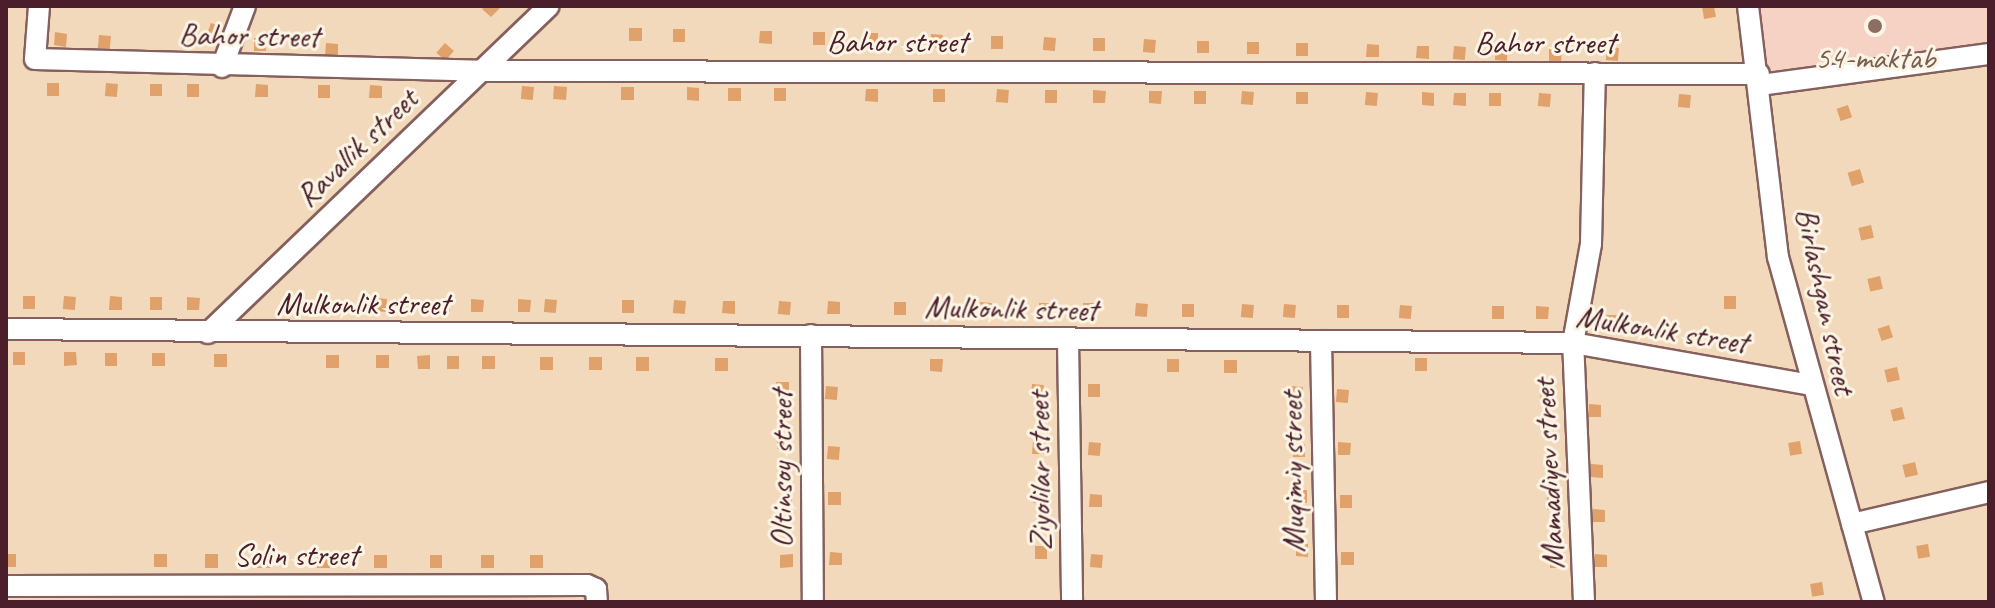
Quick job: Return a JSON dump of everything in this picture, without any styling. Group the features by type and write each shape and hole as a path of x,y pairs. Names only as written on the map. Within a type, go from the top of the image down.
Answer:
{"street":[{"name":"Bahor street","path":"39,6 35,59 222,67 481,71 1595,73 1759,79 1989,54"},
{"path":"222,67 245,6"},
{"name":"Ravallik street","path":"208,333 549,6"},
{"name":"Birlashgan street","path":"1748,6 1778,257 1811,385 1874,602"},
{"name":"Mamadiyev street","path":"1584,602 1573,343 1591,244 1595,73"},
{"name":"Mulkonlik street","path":"6,329 1573,343 1811,385"},
{"name":"Oltinsoy street","path":"811,335 813,602"},
{"name":"Ziyolilar street","path":"1068,340 1072,602"},
{"name":"Muqimiy street","path":"1321,341 1326,602"},
{"path":"1852,524 1989,492"},
{"name":"Solin street","path":"6,586 592,593"}],"shaded area":[{"name":"54-maktab","path":"1758,6 1989,6 1989,46 1768,76"}],"building":[{"path":"485,6 500,8 491,17 482,9"},
{"path":"1714,6 1716,17 1704,19 1702,8"},
{"path":"211,23 222,27 218,39 207,35"},
{"path":"629,28 642,28 642,41 629,41"},
{"path":"673,29 685,29 685,42 673,42"},
{"path":"760,31 772,31 772,44 759,43"},
{"path":"55,32 67,34 66,47 54,45"},
{"path":"813,32 825,32 825,45 813,45"},
{"path":"865,33 878,33 878,46 865,46"},
{"path":"931,34 943,35 942,48 930,47"},
{"path":"99,35 111,36 110,49 98,48"},
{"path":"991,36 1003,36 1003,49 991,49"},
{"path":"1044,37 1056,38 1055,51 1043,50"},
{"path":"254,38 267,39 266,51 254,51"},
{"path":"1093,38 1105,38 1105,51 1093,51"},
{"path":"1144,39 1156,40 1155,53 1143,52"},
{"path":"1197,41 1209,41 1209,53 1197,53"},
{"path":"1247,42 1259,42 1259,54 1247,54"},
{"path":"326,43 338,44 338,56 325,56"},
{"path":"445,43 454,51 445,61 436,53"},
{"path":"1296,43 1308,43 1308,56 1296,56"},
{"path":"1367,44 1379,45 1379,57 1366,57"},
{"path":"1417,46 1429,46 1429,59 1416,58"},
{"path":"1454,46 1466,47 1465,60 1453,59"},
{"path":"1496,47 1508,48 1507,61 1495,60"},
{"path":"1607,47 1619,48 1618,61 1606,60"},
{"path":"1549,49 1562,49 1561,62 1549,61"},
{"path":"47,83 59,83 59,96 47,96"},
{"path":"106,83 118,84 117,97 105,96"},
{"path":"150,84 162,84 162,96 150,96"},
{"path":"187,84 199,84 199,97 187,97"},
{"path":"256,84 268,85 268,97 255,97"},
{"path":"318,85 330,85 330,98 318,98"},
{"path":"370,85 382,86 382,98 369,98"},
{"path":"522,86 534,87 533,100 521,99"},
{"path":"554,86 567,87 566,100 553,99"},
{"path":"621,87 634,87 634,100 621,100"},
{"path":"687,87 699,88 699,101 687,100"},
{"path":"728,88 741,88 741,101 728,101"},
{"path":"774,88 786,88 786,101 774,101"},
{"path":"866,89 878,89 878,102 865,101"},
{"path":"933,89 945,89 945,102 933,102"},
{"path":"997,89 1009,90 1008,103 996,102"},
{"path":"1045,90 1057,90 1057,103 1045,103"},
{"path":"1093,90 1106,91 1105,103 1093,103"},
{"path":"1149,91 1162,91 1161,104 1149,103"},
{"path":"1194,91 1206,91 1206,104 1194,104"},
{"path":"1242,91 1254,92 1253,105 1241,104"},
{"path":"1296,92 1308,92 1308,104 1296,104"},
{"path":"1366,92 1378,93 1377,106 1365,105"},
{"path":"1422,92 1434,93 1434,106 1422,105"},
{"path":"1454,93 1466,93 1466,106 1453,105"},
{"path":"1489,93 1501,93 1501,106 1489,106"},
{"path":"1539,93 1551,94 1550,107 1538,106"},
{"path":"1679,94 1691,95 1690,108 1678,107"},
{"path":"1848,105 1852,117 1841,121 1837,109"},
{"path":"1860,169 1864,182 1852,186 1848,173"},
{"path":"1871,225 1874,238 1861,241 1858,228"},
{"path":"1880,276 1883,289 1870,292 1867,279"},
{"path":"23,296 35,296 35,309 23,309"},
{"path":"64,296 76,297 75,310 63,309"},
{"path":"110,296 122,297 122,310 109,310"},
{"path":"1724,296 1736,296 1736,309 1724,309"},
{"path":"150,297 162,297 162,310 150,310"},
{"path":"187,297 200,298 199,310 187,310"},
{"path":"291,298 303,298 303,311 291,311"},
{"path":"375,298 387,299 386,312 374,311"},
{"path":"438,299 450,299 450,312 437,311"},
{"path":"471,299 484,300 483,312 471,312"},
{"path":"518,299 531,300 530,312 518,312"},
{"path":"545,299 557,300 556,313 544,312"},
{"path":"622,300 634,300 634,313 622,313"},
{"path":"674,300 686,301 685,314 673,313"},
{"path":"723,301 735,301 735,314 722,313"},
{"path":"779,301 791,302 790,315 778,314"},
{"path":"828,301 840,302 840,314 827,314"},
{"path":"894,302 906,302 906,315 894,315"},
{"path":"931,302 943,302 943,315 931,315"},
{"path":"980,302 992,303 991,316 979,315"},
{"path":"1039,303 1051,303 1051,316 1039,316"},
{"path":"1083,303 1096,303 1096,316 1083,316"},
{"path":"1136,303 1148,304 1147,317 1135,316"},
{"path":"1182,304 1194,304 1194,317 1182,317"},
{"path":"1242,304 1254,305 1253,318 1241,317"},
{"path":"1284,304 1296,305 1295,318 1283,317"},
{"path":"1337,305 1349,305 1349,318 1337,318"},
{"path":"1400,305 1412,306 1411,319 1399,318"},
{"path":"1492,306 1504,306 1504,319 1492,319"},
{"path":"1536,306 1549,307 1548,319 1536,319"},
{"path":"1606,315 1619,315 1619,328 1606,328"},
{"path":"1889,325 1893,337 1882,341 1878,329"},
{"path":"1659,326 1672,326 1672,339 1659,339"},
{"path":"13,352 25,352 25,365 13,365"},
{"path":"64,352 76,352 77,365 64,366"},
{"path":"105,353 117,353 117,366 105,366"},
{"path":"152,353 165,353 165,366 152,366"},
{"path":"214,354 227,354 227,367 214,367"},
{"path":"326,355 339,355 339,368 326,368"},
{"path":"376,355 389,355 389,368 376,368"},
{"path":"430,355 430,369 418,369 417,356"},
{"path":"447,356 459,356 459,369 447,369"},
{"path":"482,356 495,356 495,369 482,369"},
{"path":"540,357 553,357 553,370 540,370"},
{"path":"589,357 602,357 602,370 589,370"},
{"path":"636,357 649,357 649,371 636,371"},
{"path":"715,358 728,358 728,371 715,371"},
{"path":"1415,358 1427,358 1427,371 1415,371"},
{"path":"930,359 943,359 942,372 930,371"},
{"path":"1167,359 1179,359 1179,372 1167,372"},
{"path":"1224,360 1237,360 1237,373 1224,373"},
{"path":"1897,367 1900,380 1887,383 1884,370"},
{"path":"776,382 789,382 789,395 776,395"},
{"path":"1032,384 1044,385 1043,398 1031,397"},
{"path":"1088,384 1100,384 1100,397 1088,397"},
{"path":"826,386 838,387 837,400 825,399"},
{"path":"1291,386 1303,387 1302,400 1290,399"},
{"path":"1541,387 1553,388 1553,400 1540,400"},
{"path":"1337,389 1349,390 1348,403 1336,402"},
{"path":"1589,404 1601,405 1601,417 1588,417"},
{"path":"1902,407 1905,419 1893,422 1890,410"},
{"path":"777,436 790,436 790,449 777,449"},
{"path":"1033,441 1045,442 1045,454 1032,454"},
{"path":"1800,441 1802,454 1790,456 1788,443"},
{"path":"1089,442 1101,443 1100,456 1088,455"},
{"path":"1338,442 1351,443 1350,455 1338,455"},
{"path":"1293,444 1305,444 1305,457 1293,457"},
{"path":"828,446 840,447 839,460 827,459"},
{"path":"1915,462 1918,475 1905,478 1902,465"},
{"path":"1591,464 1603,465 1603,478 1591,477"},
{"path":"1034,490 1046,491 1046,503 1033,503"},
{"path":"1295,490 1307,490 1307,503 1295,503"},
{"path":"828,492 841,492 841,505 828,505"},
{"path":"1090,494 1102,495 1102,507 1089,507"},
{"path":"1340,495 1352,495 1352,508 1340,508"},
{"path":"1547,497 1559,497 1559,510 1547,510"},
{"path":"779,499 792,499 792,513 779,513"},
{"path":"1593,509 1605,510 1605,522 1592,522"},
{"path":"1296,543 1308,544 1308,557 1296,556"},
{"path":"1928,544 1930,557 1918,559 1916,546"},
{"path":"1035,546 1047,546 1047,559 1035,559"},
{"path":"830,552 842,553 842,565 829,565"},
{"path":"1341,552 1354,552 1354,565 1341,565"},
{"path":"6,554 16,554 16,567 6,567"},
{"path":"154,554 167,554 167,567 154,567"},
{"path":"205,554 218,554 218,568 205,568"},
{"path":"793,554 793,567 780,568 780,555"},
{"path":"1091,554 1103,555 1102,568 1090,567"},
{"path":"1595,554 1607,555 1607,567 1594,567"},
{"path":"257,555 270,555 270,568 257,568"},
{"path":"317,555 330,555 330,568 317,568"},
{"path":"374,555 387,555 387,568 374,568"},
{"path":"430,555 442,555 442,568 430,568"},
{"path":"481,555 494,555 494,568 481,568"},
{"path":"530,555 543,555 543,568 530,568"},
{"path":"1550,556 1562,556 1562,568 1550,568"},
{"path":"1822,582 1824,595 1812,597 1810,584"}],"place":[{"name":"54-maktab","path":"1875,26"}]}
